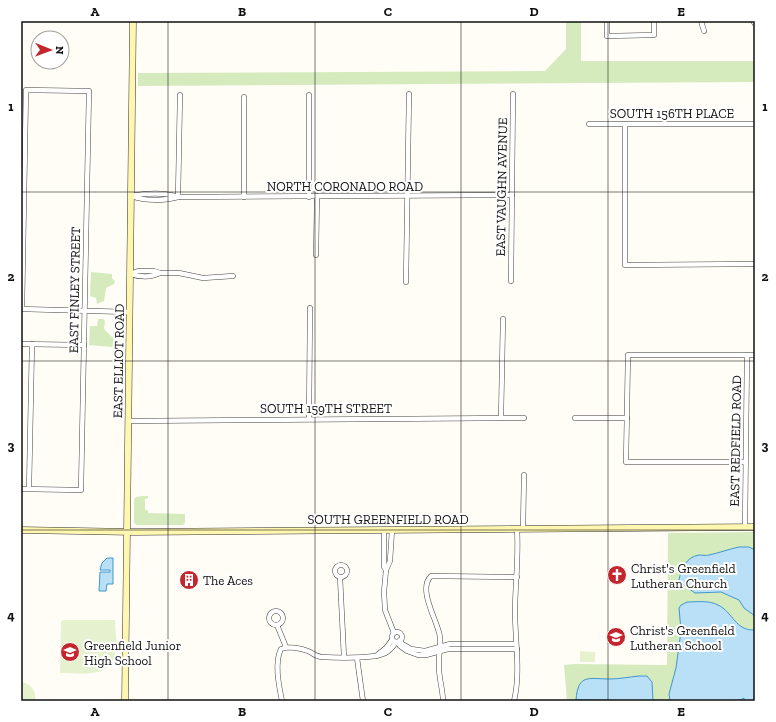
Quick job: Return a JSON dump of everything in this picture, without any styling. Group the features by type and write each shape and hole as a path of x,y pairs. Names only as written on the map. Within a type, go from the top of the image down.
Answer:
{"main road":[{"name":"EAST ELLIOT ROAD","path":"125,701 133,21"},
{"name":"SOUTH GREENFIELD ROAD","path":"21,530 127,532 755,527"}],"street":[{"path":"607,21 607,36 654,35 654,21"},
{"path":"701,21 704,31"},
{"name":"EAST FINLEY STREET","path":"22,309 26,90 89,91 82,490 29,489"},
{"path":"406,282 409,94"},
{"name":"EAST VAUGHN AVENUE","path":"511,281 513,94"},
{"path":"178,197 180,95"},
{"path":"309,197 310,95"},
{"path":"244,96 244,197"},
{"name":"SOUTH 156TH PLACE","path":"589,124 755,124"},
{"path":"625,124 625,266 755,264"},
{"name":"NORTH CORONADO ROAD","path":"131,196 139,199 171,199 178,197 407,197 512,195"},
{"path":"316,255 317,196"},
{"path":"130,274 138,271 154,271 160,273 179,273 203,278 233,276"},
{"path":"309,419 310,308"},
{"path":"22,309 129,312"},
{"path":"501,418 503,320"},
{"path":"21,344 84,345"},
{"path":"21,489 29,489 32,344"},
{"path":"746,462 626,462 628,355 755,355"},
{"name":"EAST REDFIELD ROAD","path":"745,527 747,355"},
{"name":"SOUTH 159TH STREET","path":"128,421 524,418"},
{"path":"575,418 628,418"},
{"path":"514,701 517,686 515,614 524,475"},
{"path":"384,530 384,566 386,570"},
{"path":"392,530 390,561 386,570 384,592 385,610 394,633 392,637 402,644 417,650 425,651 440,649 450,644 517,646"},
{"path":"384,551 391,551"},
{"path":"443,701 439,674 440,636 428,597 428,580 431,576 517,576"},
{"path":"340,577 344,657"},
{"path":"277,625 286,647"},
{"path":"282,701 278,681 279,653 281,649 286,647 309,651 320,658 357,658 376,656 389,645 402,637 398,632 394,633"},
{"path":"357,658 363,701"}],"green space":[{"path":"566,21 581,21 581,61 755,61 755,82 138,86 138,73 545,71 566,49"},
{"path":"91,272 112,274 112,278 115,281 114,284 106,288 104,301 97,304 96,298 90,296"},
{"path":"98,319 103,319 105,321 104,329 114,339 115,343 112,347 89,345 90,326 97,326"},
{"path":"142,496 148,496 148,498 145,499 145,510 148,510 148,513 185,514 185,523 183,525 137,525 134,523 134,499"},
{"path":"755,532 755,701 567,701 564,665 667,665 668,533"},
{"path":"63,620 115,620 116,651 111,663 106,668 100,671 84,674 60,673 61,622"},
{"path":"580,651 595,652 595,662 580,662"},
{"path":"21,682 28,684 32,688 35,694 35,701 21,701"}],"water":[{"path":"739,547 749,547 755,550 755,616 744,608 739,600 721,592 695,593 679,580 685,564 694,556 708,555"},
{"path":"107,558 113,558 113,584 107,584 106,591 99,591 100,572 110,572 110,570 100,570 102,563"},
{"path":"687,602 714,603 723,608 743,628 755,630 755,701 744,701 744,698 738,701 670,701 669,694 676,668 681,631 679,608"},
{"path":"647,676 652,682 653,701 576,700 579,685 586,679 613,679"}],"place":[{"name":"Christ's Greenfield Lutheran Church","path":"617,575"},
{"name":"The Aces","path":"189,580"},
{"name":"Christ's Greenfield Lutheran School","path":"616,637"},
{"name":"Greenfield Junior High School","path":"70,652"}]}
